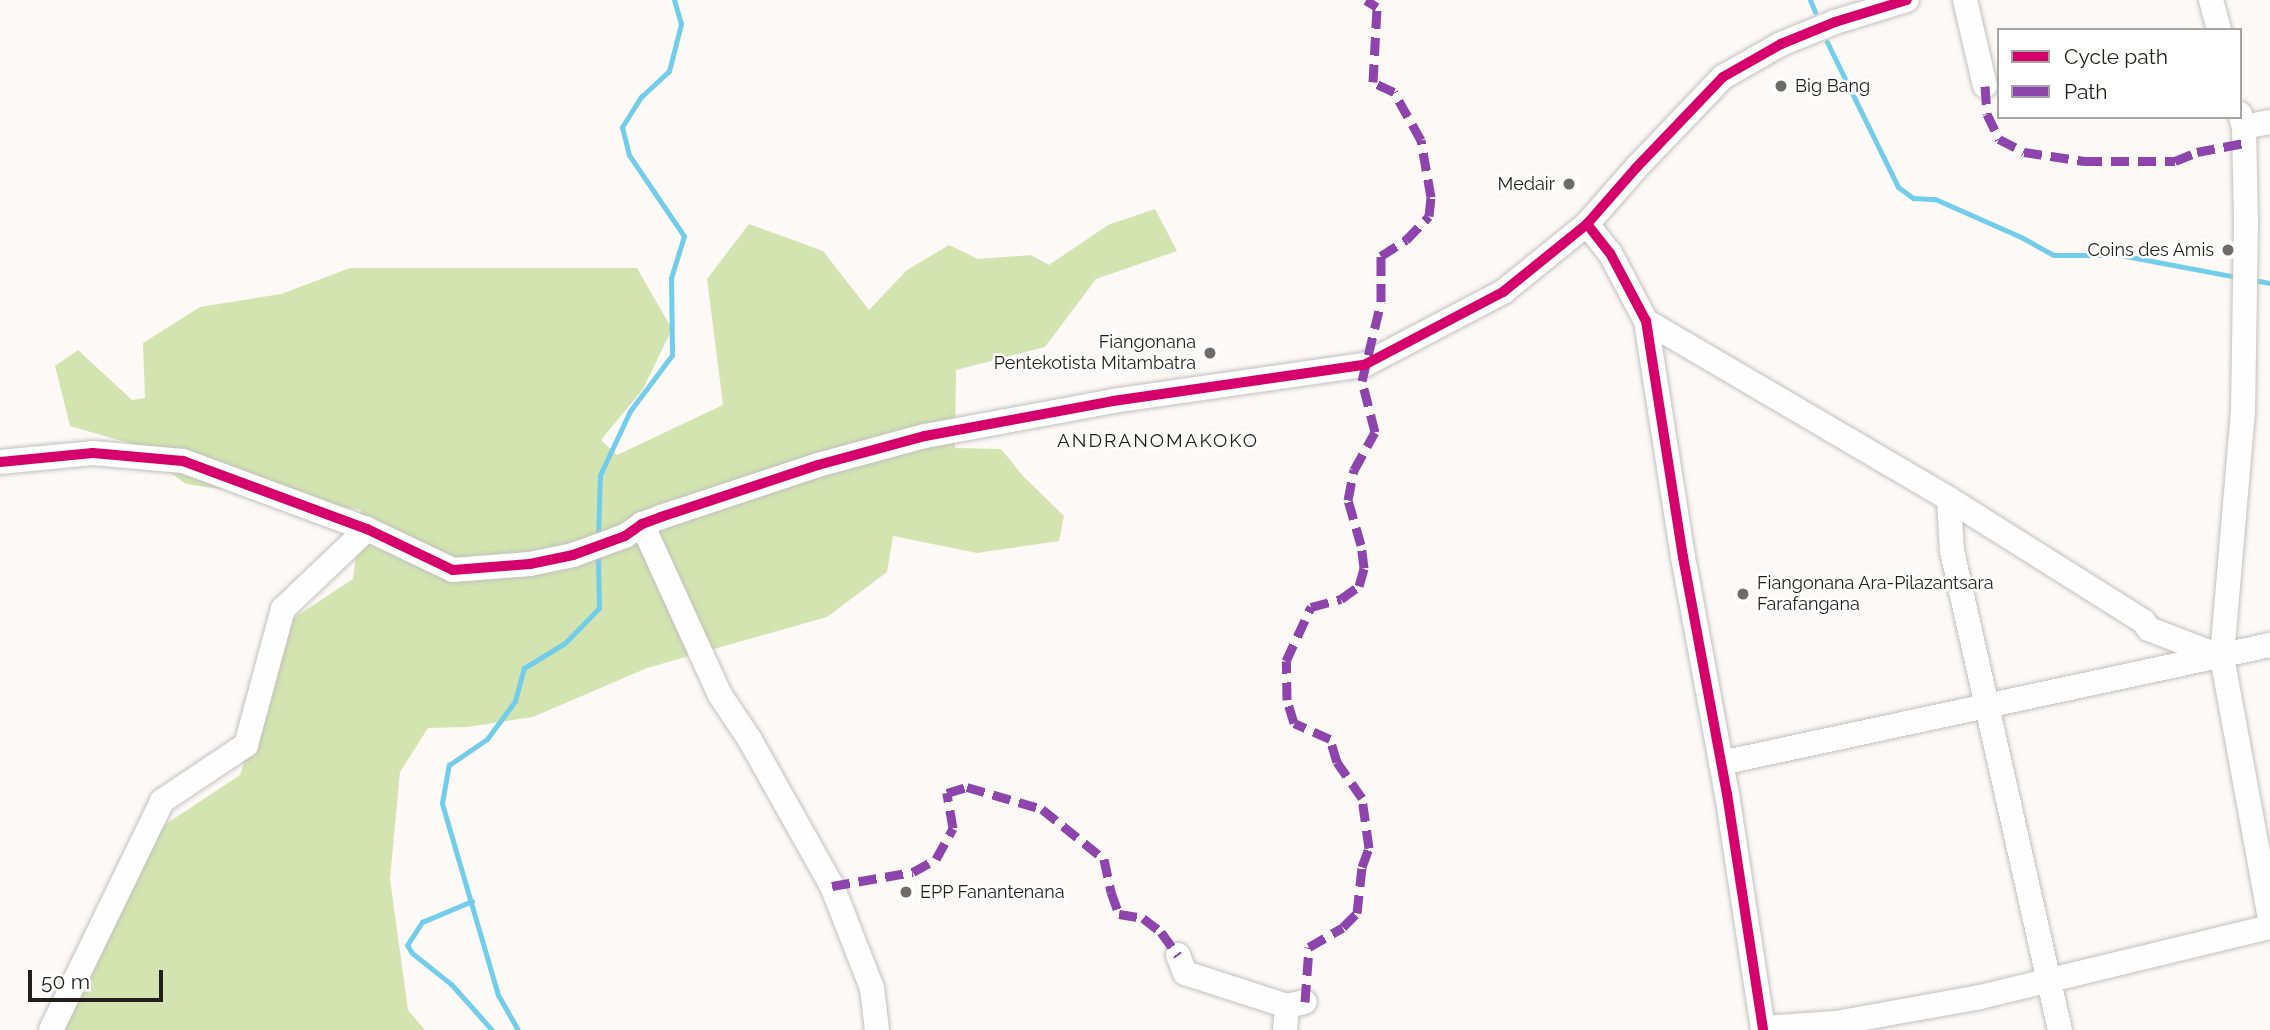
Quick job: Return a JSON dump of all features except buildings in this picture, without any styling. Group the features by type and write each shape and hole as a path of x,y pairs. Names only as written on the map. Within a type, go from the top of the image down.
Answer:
{"street":[{"path":"0,462 93,453 183,461 367,529 453,570 530,564 573,555 633,530 818,465 925,436 1113,401 1364,365 1503,292 1587,224 1636,167 1723,77 1781,44 1835,22 1907,0"},
{"path":"1965,0 1985,86"},
{"path":"2211,0 2218,28"},
{"path":"2270,122 2242,121 2246,221 2243,411 2222,657 2270,919"},
{"path":"1587,224 1610,253 1646,321 1763,1029 1836,1023 1980,997 2270,927"},
{"path":"1646,321 1949,499 2143,621 2149,629 2222,657"},
{"path":"1949,499 1952,551 2060,1030"},
{"path":"51,1030 162,800 246,745 283,609 367,529"},
{"path":"633,530 720,695 750,740 832,886 872,988 877,1030"},
{"path":"1721,763 2270,645"},
{"path":"1178,955 1185,973 1292,1013"}],"green space":[{"path":"1155,209 1177,251 1096,279 1045,347 956,370 955,448 1001,449 1023,476 1064,516 1059,541 977,553 893,536 887,572 827,617 647,668 533,717 467,727 428,728 400,772 390,879 408,1010 425,1030 64,1030 163,826 240,775 289,621 353,579 361,510 186,484 132,444 70,426 55,366 78,350 132,400 145,398 143,343 200,307 281,294 350,268 637,268 672,329 643,389 601,440 617,455 723,405 707,279 749,224 823,251 869,310 907,270 949,245 978,259 1031,255 1049,265 1108,225"}],"waterway":[{"path":"598,537 600,475 630,411 672,355 671,278 684,236 629,155 622,127 641,97 669,71 681,24 674,0"},
{"path":"1810,0 1815,12"},
{"path":"1827,42 1898,187 1913,198 1935,199 2021,237 2053,255 2120,255 2236,277"},
{"path":"2254,280 2270,283"},
{"path":"518,1030 498,995 442,803 449,765 487,739 515,701 524,668 565,643 599,608 598,554"},
{"path":"472,901 422,922 407,945 412,953 451,984 492,1030"}],"marked path":[{"path":"1305,1002 1309,947 1343,927 1357,913 1362,867 1369,848 1362,798 1337,762 1330,739 1294,723 1287,700 1286,661 1311,607 1341,599 1359,586 1364,568 1361,545 1348,500 1354,470 1375,432 1362,381 1381,302 1381,256 1406,240 1429,216 1431,197 1421,140 1394,92 1373,82 1377,7 1366,0"},
{"path":"1985,86 1987,114 1999,139 2024,152 2084,161 2175,161 2197,152 2244,143"},
{"path":"832,886 913,872 936,859 953,828 947,793 967,787 1042,809 1104,859 1119,914 1143,918 1161,932 1178,955"}],"cycle path":[{"path":"0,462 93,453 183,461 367,529 453,570 530,564 573,555 625,536 642,524 661,517 818,465 925,436 1113,401 1364,365 1503,292 1587,224 1723,77 1781,44 1835,22 1907,0"},
{"path":"1587,224 1610,253 1646,321 1683,557 1727,794 1763,1030"}],"place":[{"name":"Big Bang","path":"1781,86"},
{"name":"Medair","path":"1569,184"},
{"name":"Coins des Amis","path":"2228,250"},
{"name":"Fiangonana Pentekotista Mitambatra","path":"1210,353"},
{"name":"Fiangonana Ara-Pilazantsara Farafangana","path":"1743,594"},
{"name":"EPP Fanantenana","path":"906,892"}],"district":[{"name":"ANDRANOMAKOKO","path":"1158,441"}]}
